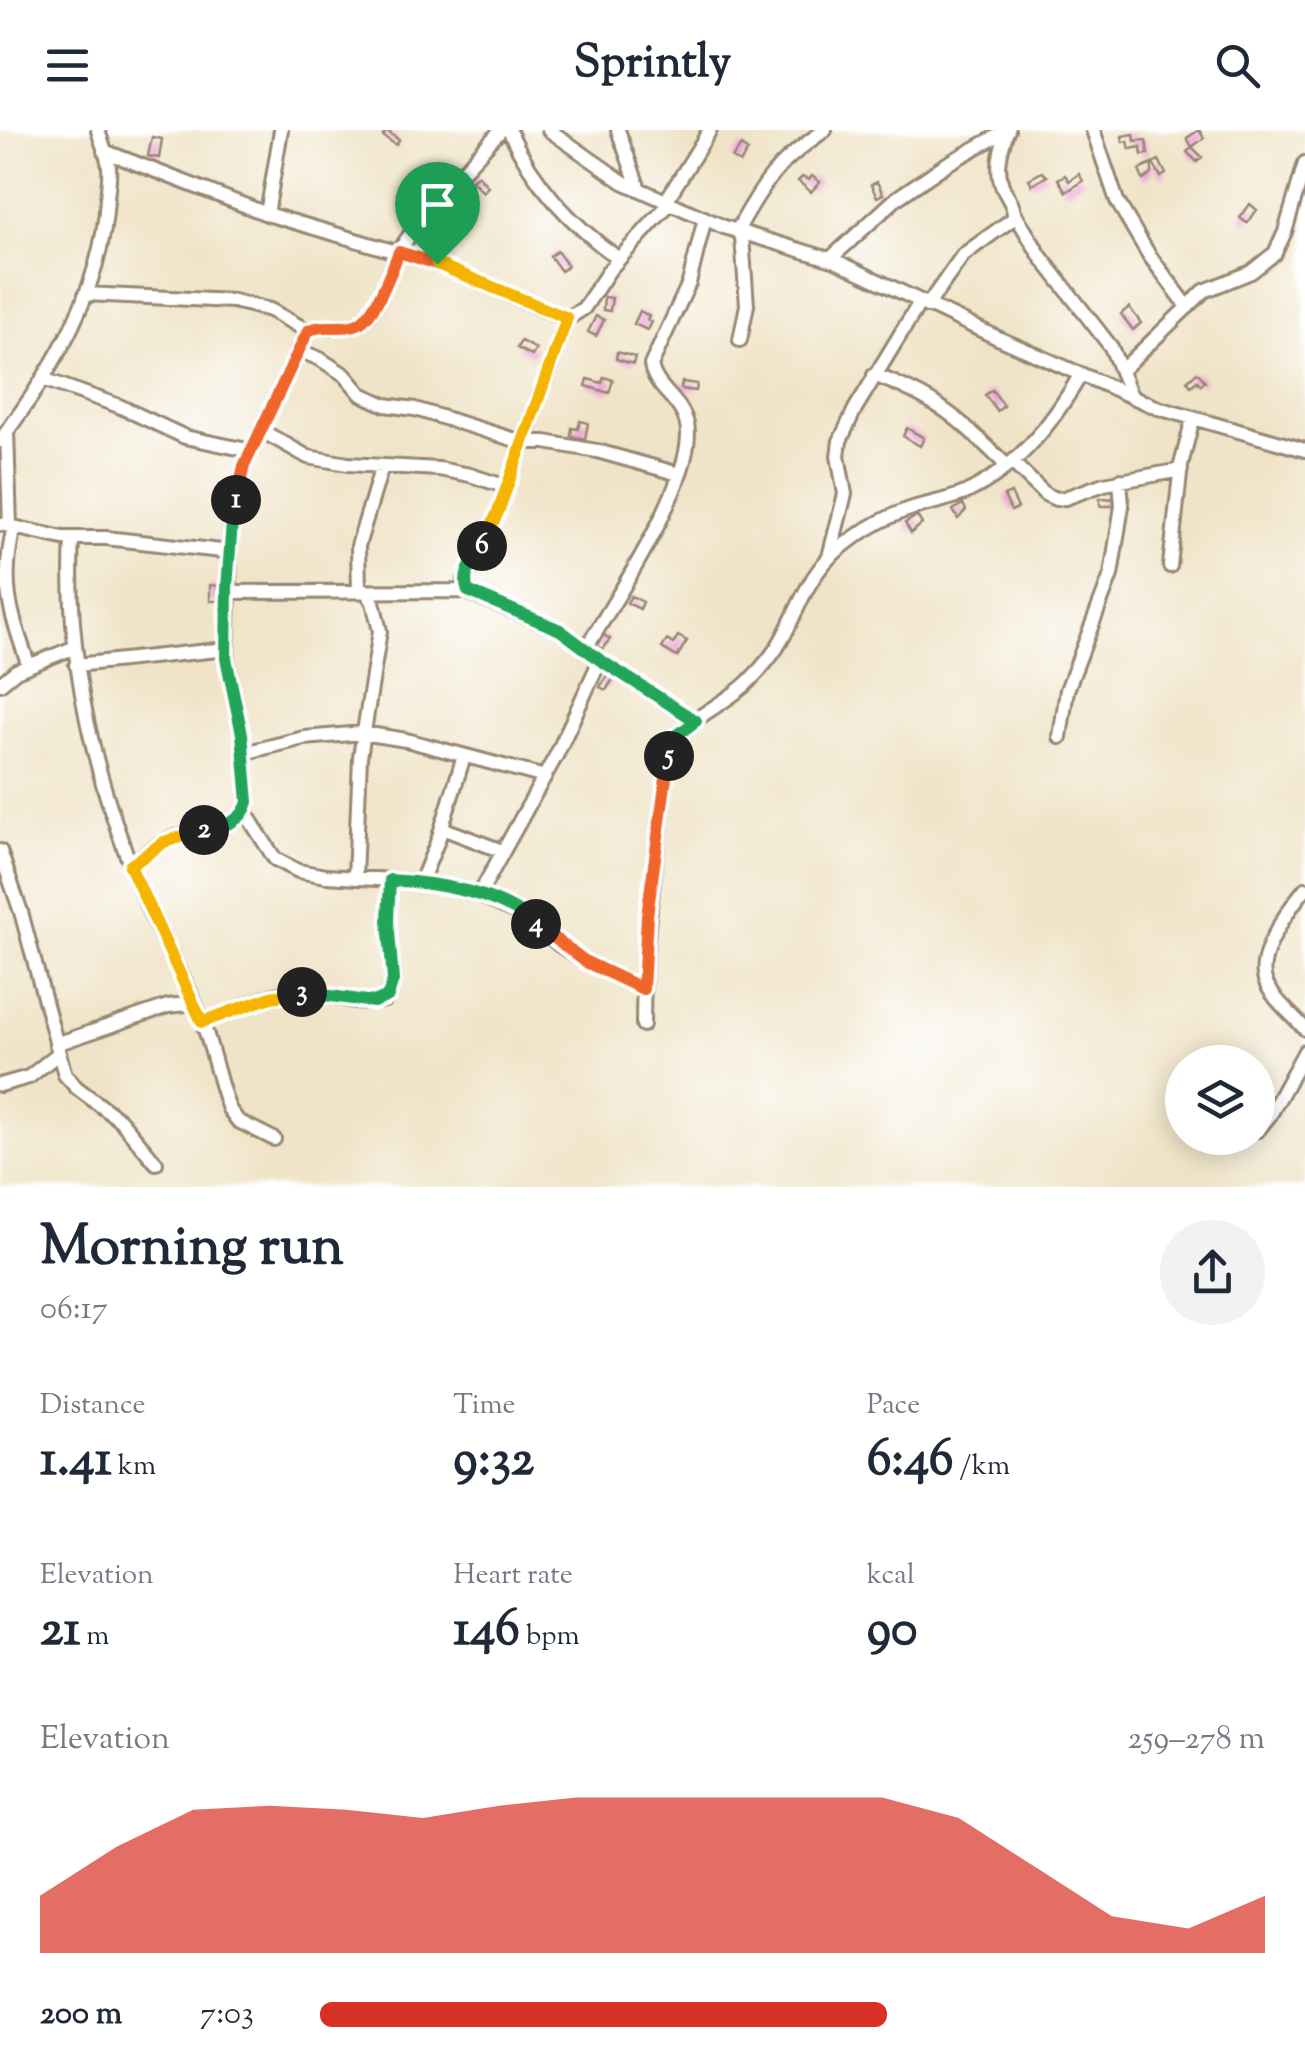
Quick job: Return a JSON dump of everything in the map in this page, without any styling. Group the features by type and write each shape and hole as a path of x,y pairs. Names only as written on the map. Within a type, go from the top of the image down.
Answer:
{"street":[{"path":"29,666 4,590 8,526 4,436 62,346 95,270 106,224 109,167 98,130"},
{"path":"267,214 281,130"},
{"path":"130,866 164,842 233,822 245,812 248,802 244,754 227,649 232,522 244,466 308,331 318,326 354,326 366,319 399,252 433,204 505,130 562,212 619,259"},
{"path":"549,130 624,182 705,218 830,260 1131,396 1305,450"},
{"path":"618,130 639,189"},
{"path":"468,591 464,582 468,568 498,512 567,318 584,308 619,259 668,202 710,130"},
{"path":"737,231 780,164 825,130"},
{"path":"830,260 897,198 944,165 1008,130"},
{"path":"1008,130 998,164 1014,214 1041,256 1096,324 1123,369 1131,396"},
{"path":"1093,130 1117,201 1149,256 1188,306"},
{"path":"104,151 267,214 399,252 567,318"},
{"path":"1123,369 1204,291 1251,272 1275,252 1285,232 1305,163"},
{"path":"828,559 845,494 838,456 840,441 874,375 923,304 963,256 1007,226 1014,214"},
{"path":"585,650 628,578 686,453 686,420 680,406 658,383 651,365 690,283 705,218"},
{"path":"737,231 742,237 747,304 740,340"},
{"path":"85,294 233,301 270,310 308,331"},
{"path":"298,350 320,359 346,376 360,394 385,405 415,409 522,442 545,442 597,452 678,474"},
{"path":"644,1024 647,916 670,751 676,736 736,694 760,670 828,559 892,516 964,494 1009,464 1042,435 1081,374"},
{"path":"874,375 930,397 1046,494 1056,498 1120,480 1180,470"},
{"path":"43,379 119,406 185,437 252,451"},
{"path":"1170,566 1180,470 1192,418"},
{"path":"262,431 308,457 439,469 470,474 506,487"},
{"path":"354,878 363,733 380,631 373,602 362,590 358,546 382,466"},
{"path":"1060,737 1067,690 1110,575 1122,506 1120,480"},
{"path":"8,526 72,538 106,538 230,552"},
{"path":"72,538 70,592 76,666 96,759 130,866 202,1022 229,1109 238,1121 274,1139"},
{"path":"228,592 468,591 560,630 696,721"},
{"path":"2,677 73,648"},
{"path":"76,666 227,649"},
{"path":"479,895 545,777 600,660"},
{"path":"244,754 304,738 363,733 406,740 545,777"},
{"path":"421,882 464,756"},
{"path":"245,812 275,859 298,871 421,882 479,895 529,918 586,962 643,989"},
{"path":"442,828 502,852"},
{"path":"0,850 30,943 65,1075 76,1088 120,1120 156,1163"},
{"path":"202,1022 290,992 385,1000 393,980 388,920 390,880"},
{"path":"1305,889 1277,929 1264,967 1264,980 1305,1029"},
{"path":"0,1085 28,1077 57,1049 168,1006 194,1003"},
{"path":"1275,1106 1305,1051"}],"building":[{"path":"1199,130 1204,138 1192,147 1187,138"},
{"path":"387,131 399,140 396,145 383,136"},
{"path":"1134,134 1135,141 1146,140 1148,154 1142,155 1141,147 1130,149 1128,141 1123,142 1122,136"},
{"path":"152,137 162,139 159,158 148,156"},
{"path":"741,146 748,151 740,163 732,158"},
{"path":"1192,147 1202,157 1197,162 1187,152"},
{"path":"1159,160 1166,174 1161,177 1153,163"},
{"path":"1152,164 1152,174 1143,180 1139,170"},
{"path":"1042,172 1047,176 1032,185 1029,179"},
{"path":"1079,174 1083,181 1066,192 1058,179 1065,175 1069,181"},
{"path":"478,175 488,187 483,192 472,180"},
{"path":"812,176 820,182 811,192 798,181"},
{"path":"877,182 883,194 877,197 871,185"},
{"path":"1250,204 1257,210 1247,223 1240,218"},
{"path":"557,251 568,266 561,271 550,256"},
{"path":"604,297 612,298 610,311 603,310"},
{"path":"1129,307 1141,323 1133,330 1121,314"},
{"path":"640,311 649,316 647,330 634,324"},
{"path":"596,316 604,320 596,336 588,332"},
{"path":"521,341 536,349 532,356 517,348"},
{"path":"617,352 635,357 633,364 616,359"},
{"path":"1197,372 1205,381 1191,386 1187,381"},
{"path":"604,377 613,380 609,393 586,386 588,379 602,383"},
{"path":"682,382 697,384 696,391 681,389"},
{"path":"992,390 1004,406 997,411 985,395"},
{"path":"580,421 588,423 585,439 571,436 572,428 578,429"},
{"path":"907,428 924,438 920,446 903,436"},
{"path":"1011,493 1018,508 1011,511 1004,496"},
{"path":"1100,498 1118,499 1118,506 1100,506"},
{"path":"963,504 966,510 958,519 953,510"},
{"path":"917,516 922,524 911,533 905,523"},
{"path":"210,585 220,586 219,601 210,601"},
{"path":"631,596 643,602 640,609 627,603"},
{"path":"604,635 610,639 602,649 596,645"},
{"path":"678,636 687,641 677,657 662,648 667,640 673,644"},
{"path":"609,672 614,678 606,690 600,687"}],"route":[{"path":"399,252 437,264 567,318 498,512 468,568 464,582 468,591 560,630 671,708 696,721 676,736 670,751 647,916 643,989 586,962 529,918 479,895 426,882 390,880 388,920 393,980 385,1000 360,1001 315,992 290,992 202,1022 130,866 164,842 233,822 245,812 248,802 242,734 226,658 232,522 244,466 308,331 318,326 354,326 366,319 399,252"}]}
